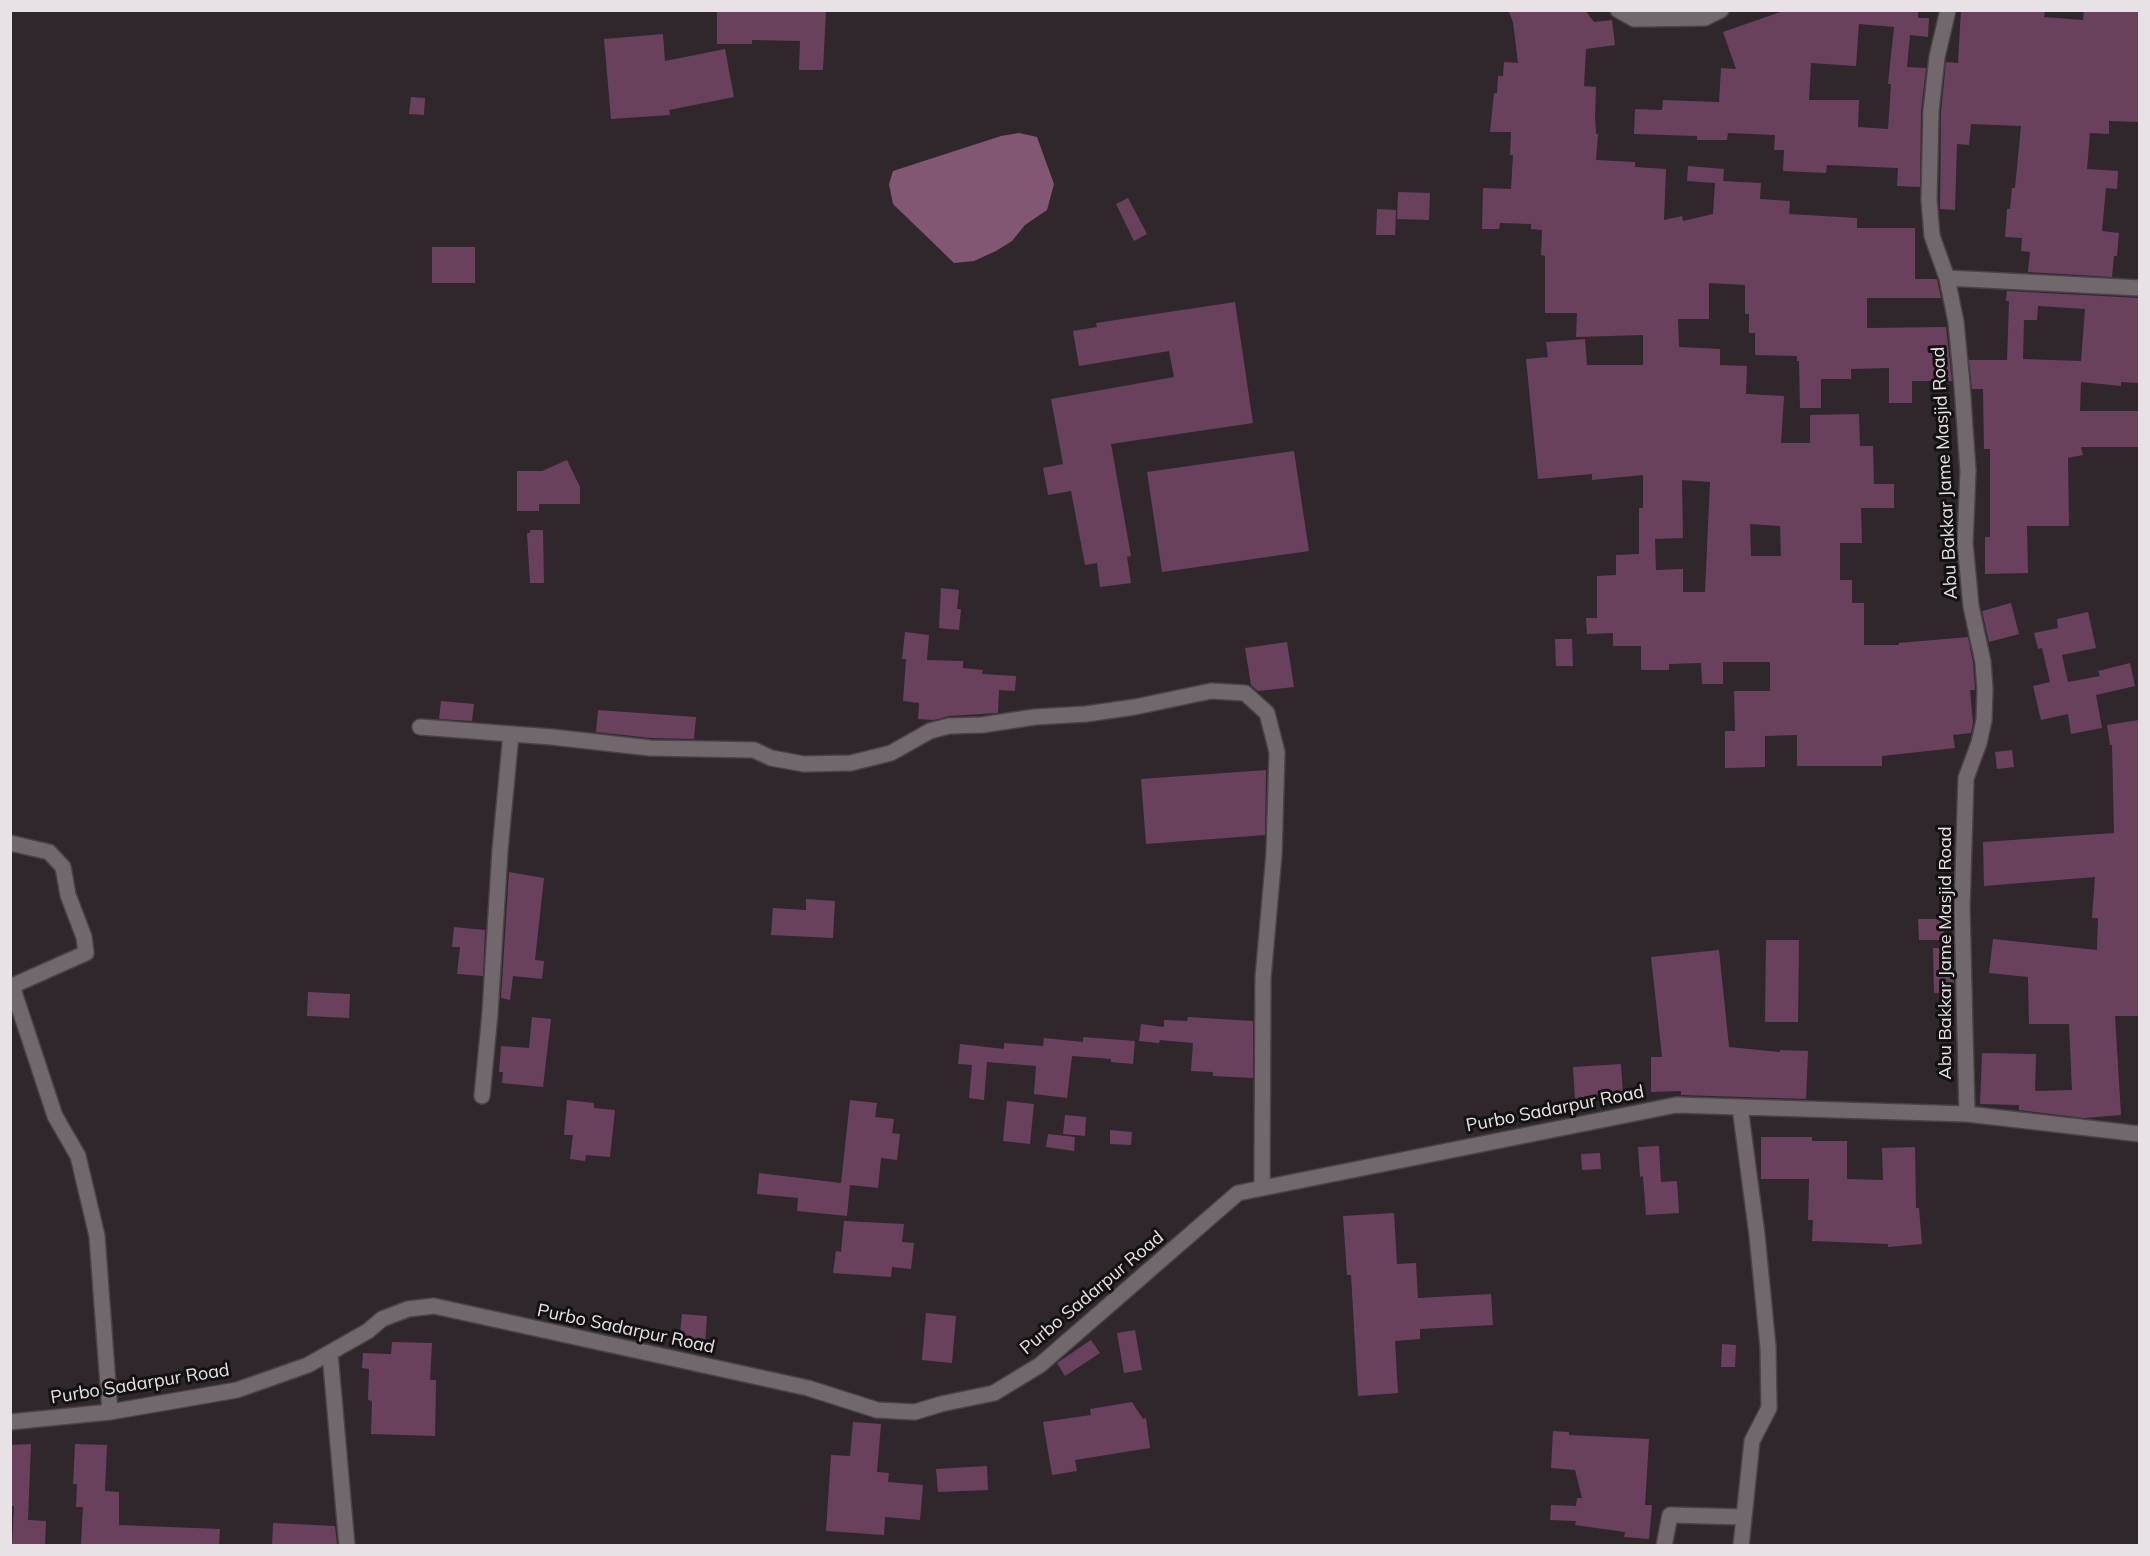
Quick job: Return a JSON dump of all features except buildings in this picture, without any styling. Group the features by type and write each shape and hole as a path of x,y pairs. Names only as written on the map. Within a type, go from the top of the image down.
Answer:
{"street":[{"path":"1618,10 1634,19 1705,18 1721,10"},
{"name":"Abu Bakkar Jame Masjid Road","path":"1948,10 1937,57 1929,200 1932,236 1947,278 1956,322 1968,471 1966,554 1971,606 1983,662 1985,690 1984,720 1979,744 1966,778 1962,908 1967,1114"},
{"path":"1947,278 2139,288"},
{"path":"420,727 650,748 754,750 771,758 804,764 851,764 891,753 930,731 949,726 982,725 1035,717 1086,714 1135,707 1211,691 1245,693 1267,712 1277,752 1274,854 1263,978 1262,1188"},
{"path":"482,1096 511,734"},
{"path":"10,843 49,852 63,867 68,895 84,937 86,953 12,986 55,1116 78,1156 97,1236 110,1412"},
{"name":"Purbo Sadarpur Road","path":"10,1422 110,1412 237,1390 308,1365 368,1331 382,1319 408,1309 434,1306 808,1388 877,1410 915,1412 994,1393 1040,1365 1238,1193 1676,1105 1967,1114 2139,1134"},
{"path":"1740,1107 1768,1347 1769,1398 1769,1408 1752,1441 1741,1545"},
{"path":"330,1353 347,1545"},
{"path":"1664,1545 1670,1515 1743,1517"}],"shaded area":[{"path":"1019,133 1037,137 1054,184 1047,210 1025,225 1012,241 996,251 974,261 954,263 893,204 889,184 893,171 1001,136"}]}
